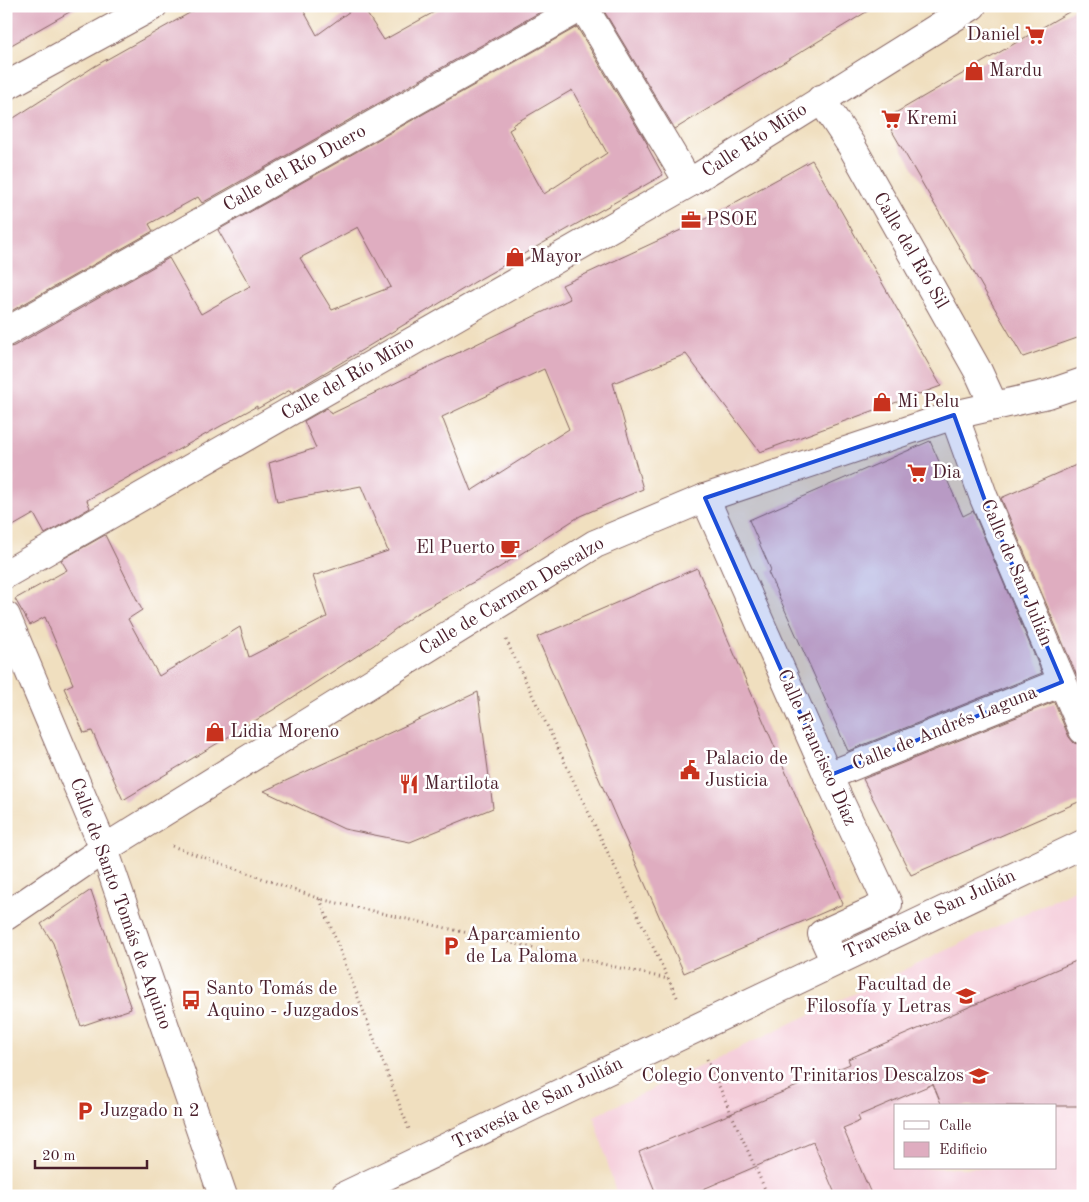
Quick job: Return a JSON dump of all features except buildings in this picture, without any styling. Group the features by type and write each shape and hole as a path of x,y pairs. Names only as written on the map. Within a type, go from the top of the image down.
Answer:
{"street":[{"path":"6,86 152,6"},
{"path":"583,6 689,184"},
{"name":"Calle del Río Duero","path":"6,332 583,6"},
{"path":"821,99 972,6"},
{"name":"Calle Río Miño","path":"689,184 821,99"},
{"name":"Calle del Río Sil","path":"821,99 850,146 978,371 994,406"},
{"name":"Calle del Río Miño","path":"6,574 689,184"},
{"name":"Calle de Carmen Descalzo","path":"6,916 104,849 595,544 705,498 954,415 1048,394 1083,382"},
{"name":"Calle de San Julián","path":"954,415 984,498 1083,730"},
{"name":"Calle Francisco Díaz","path":"705,498 828,776 888,904 822,934 834,960"},
{"name":"Calle de Santo Tomás de Aquino","path":"6,616 104,849 223,1196"},
{"name":"Calle de Andrés Laguna","path":"828,776 1062,682"},
{"name":"Travesía de San Julián","path":"344,1196 834,960 1083,844"}],"path":[{"path":"492,607 693,1029 768,1196"},
{"path":"141,827 148,838 320,899 668,979"},
{"path":"320,899 420,1160"}],"highlighted area":[{"path":"954,415 984,498 1062,682 828,776 705,498"}],"shaded area":[{"name":"Facultad de Filosofía y Letras","path":"1083,886 1083,1196 617,1196 594,1116"}],"place":[{"name":"Daniel","path":"1035,35"},
{"name":"Mardu","path":"974,71"},
{"name":"Kremi","path":"891,119"},
{"name":"PSOE","path":"691,220"},
{"name":"Mayor","path":"515,257"},
{"name":"Mi Pelu","path":"882,402"},
{"name":"Dia","path":"917,473"},
{"name":"El Puerto","path":"510,548"},
{"name":"Lidia Moreno","path":"215,732"},
{"name":"Palacio de Justicia","path":"690,770"},
{"name":"Martilota","path":"409,784"},
{"name":"Aparcamiento de La Paloma","path":"451,946"},
{"name":"Facultad de Filosofía y Letras","path":"966,996"},
{"name":"Santo Tomás de Aquino - Juzgados","path":"191,1000"},
{"name":"Colegio Convento Trinitarios Descalzos","path":"979,1076"},
{"name":"Juzgado n 2","path":"85,1111"}]}
